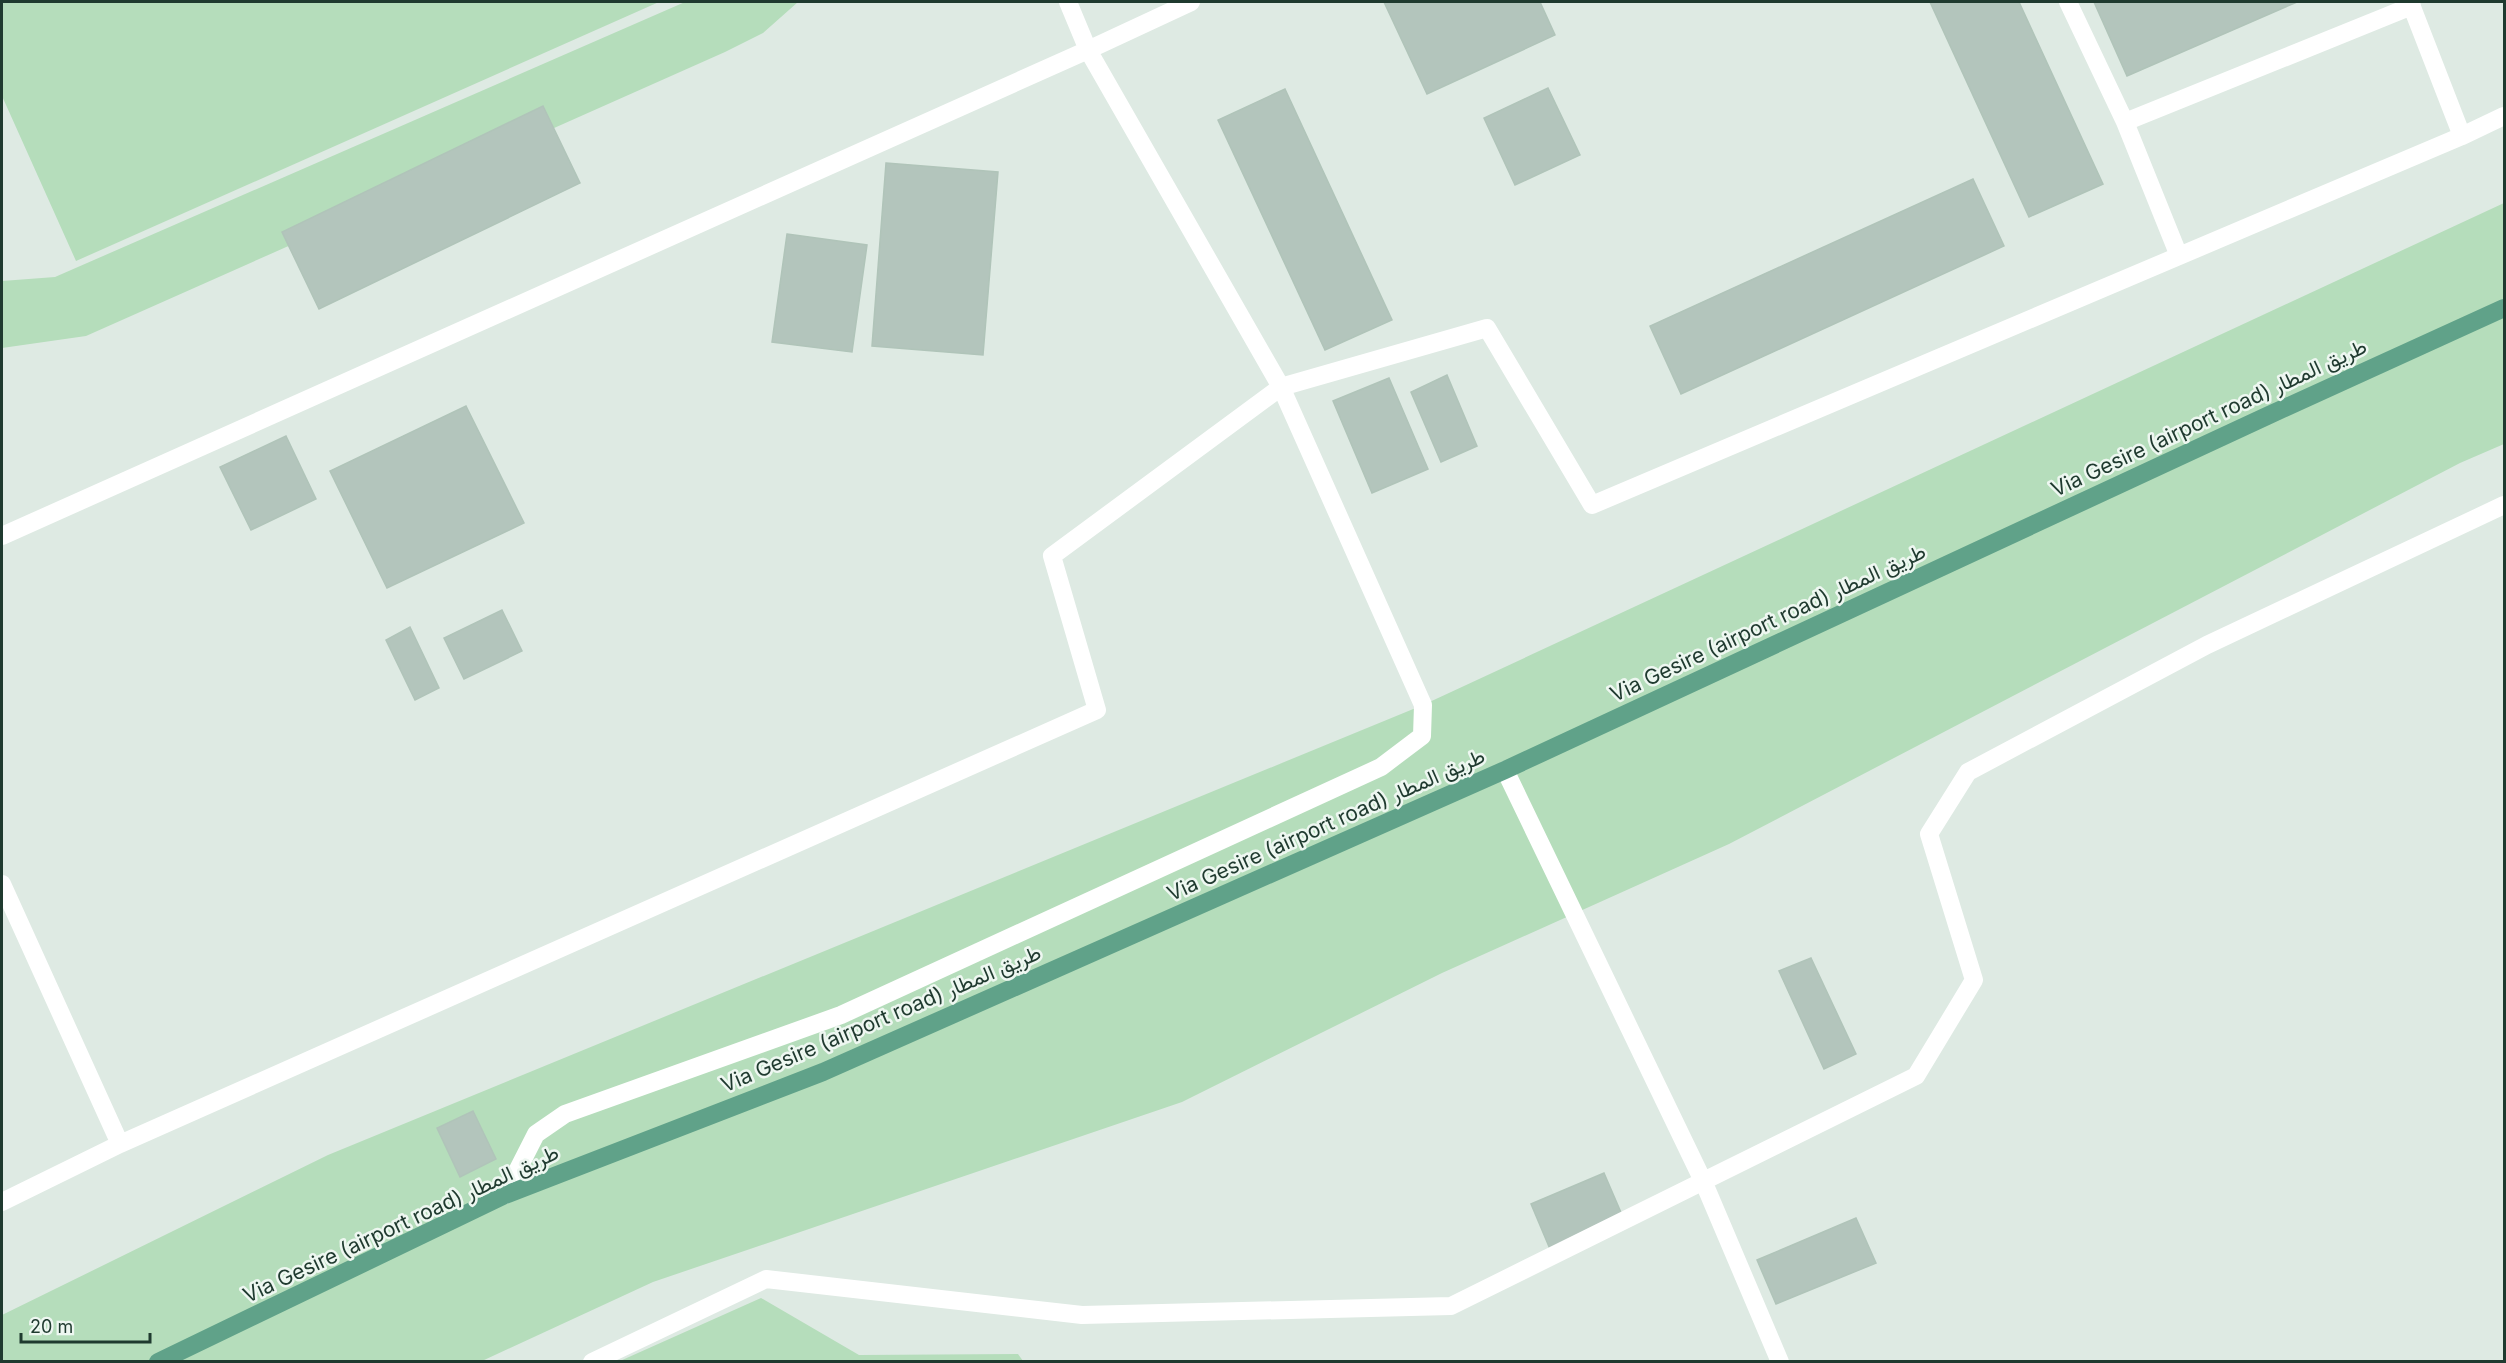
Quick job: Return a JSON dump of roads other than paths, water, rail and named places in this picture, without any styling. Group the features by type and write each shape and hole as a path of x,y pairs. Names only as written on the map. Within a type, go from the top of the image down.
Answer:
{"main road":[{"name":"Via Gesire (airport road) طريق المطار","path":"158,1362 505,1195 823,1072 1505,770 2266,416 2505,308"}],"lane":[{"path":"505,1195 536,1134 565,1114 841,1015 1381,767 1422,736 1423,705 1281,387 1088,50 1068,2"},
{"path":"2,536 1191,2"},
{"path":"2068,2 2125,122 2179,255"},
{"path":"2125,122 2411,4 2462,136"},
{"path":"2,1202 120,1144 1096,710 1052,556 1281,387 1487,328 1592,505 2505,116"},
{"path":"592,1362 766,1279 1082,1315 1451,1306 1704,1183 1916,1076 1974,980 1929,834 1968,772 2207,645 2505,505"},
{"path":"1505,770 1704,1183 1780,1362"},
{"path":"2,884 120,1144"}]}
